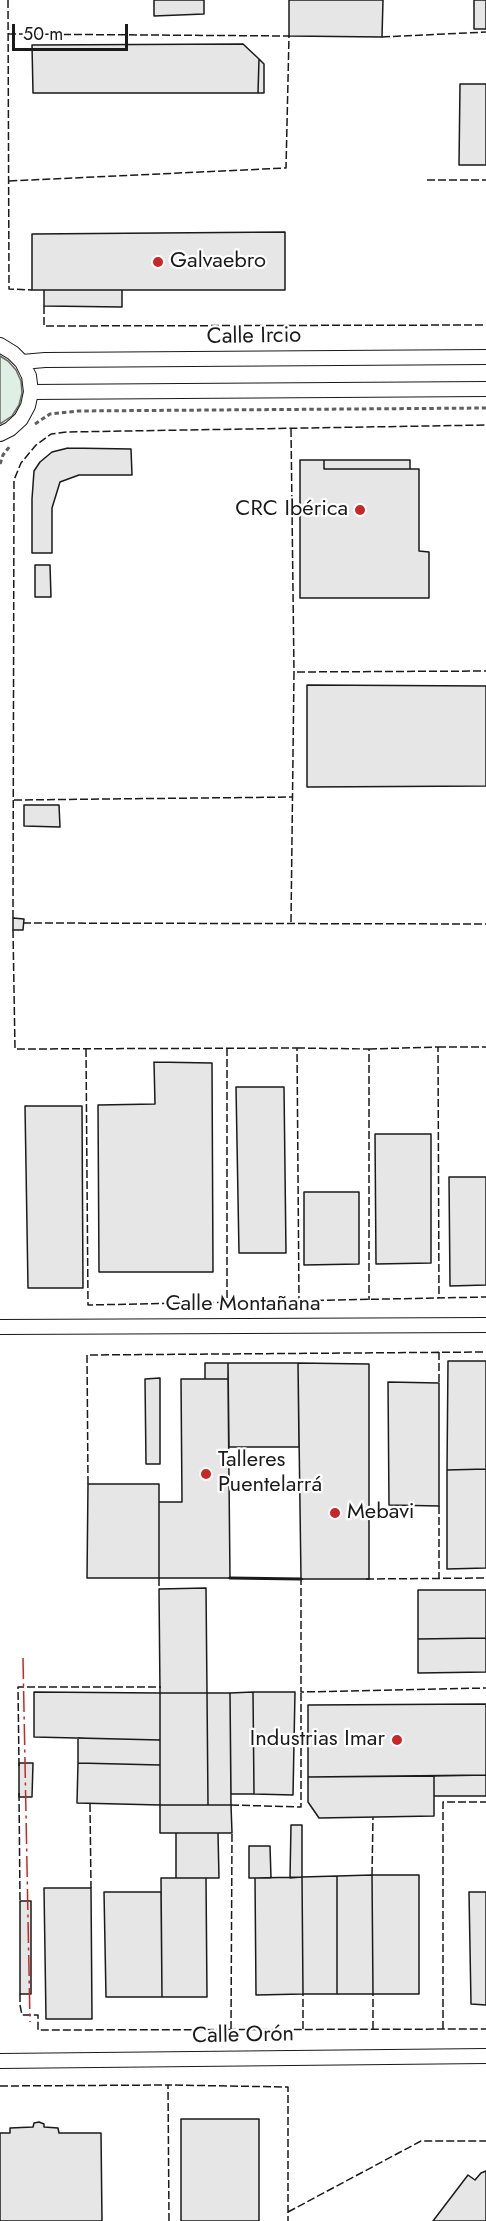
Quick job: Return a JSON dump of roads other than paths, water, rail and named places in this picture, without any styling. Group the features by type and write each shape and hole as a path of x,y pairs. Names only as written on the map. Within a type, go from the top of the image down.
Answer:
{"street":[{"path":"0,336 29,376 31,392 28,406 21,419 3,433"},
{"path":"0,345 18,358"},
{"name":"Calle Ircio","path":"18,358 45,360 486,357"},
{"path":"31,392 486,389"},
{"name":"Calle Montañana","path":"0,1328 486,1325"},
{"name":"Calle Orón","path":"0,2061 486,2056"}],"place":[{"name":"Galvaebro","path":"158,262"},
{"name":"CRC Ibérica","path":"360,510"},
{"name":"Talleres Puentelarrá","path":"206,1474"},
{"name":"Mebavi","path":"335,1513"},
{"name":"Industrias Imar","path":"397,1740"}]}
